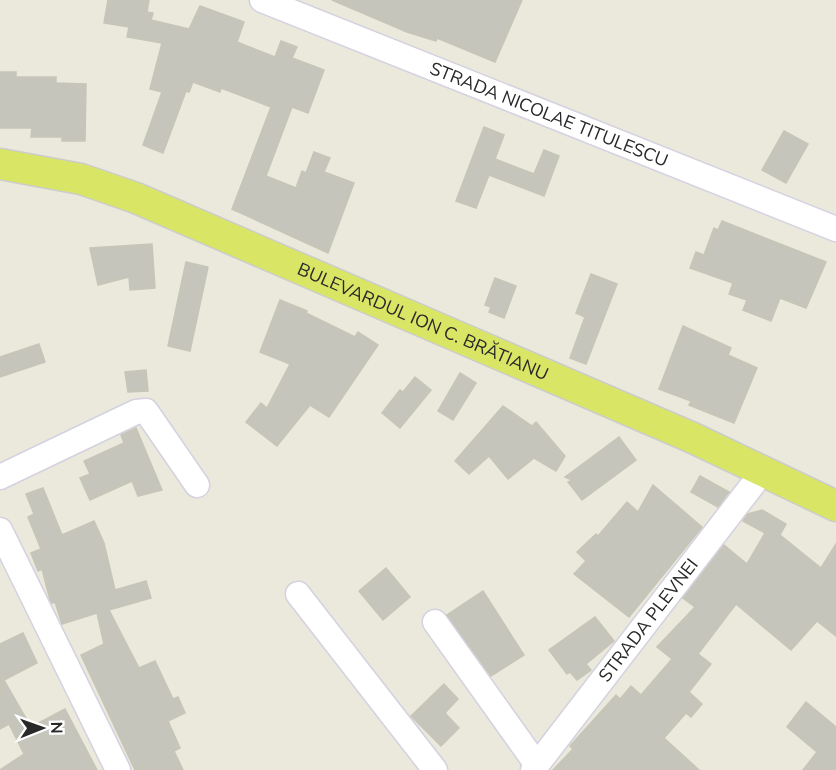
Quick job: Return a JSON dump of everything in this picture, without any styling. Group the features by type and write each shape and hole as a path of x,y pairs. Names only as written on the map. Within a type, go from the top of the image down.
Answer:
{"main road":[{"name":"BULEVARDUL ION C. BRĂTIANU","path":"0,165 81,179 136,198 764,470 836,506"}],"street":[{"name":"STRADA NICOLAE TITULESCU","path":"262,0 836,229"},
{"path":"0,477 136,412 146,411 197,485"},
{"name":"STRADA PLEVNEI","path":"535,767 764,470"},
{"path":"0,530 118,770"},
{"path":"298,594 435,770"},
{"path":"435,622 535,767"}],"building":[{"path":"108,0 149,0 147,12 153,13 151,20 189,29 200,6 244,22 237,42 275,57 281,41 297,47 292,58 324,70 308,113 292,107 266,176 296,188 302,171 306,173 314,152 330,158 324,172 354,183 328,253 232,209 271,107 221,88 220,92 193,82 189,92 186,91 163,153 143,145 162,92 150,89 162,43 127,37 129,27 104,23"},
{"path":"332,0 522,0 495,62 437,38 436,41 407,32"},
{"path":"0,72 16,72 16,77 56,77 56,83 86,84 85,141 62,141 62,137 31,137 32,128 0,128"},
{"path":"484,127 504,135 495,159 534,174 544,150 559,156 544,196 489,175 476,208 456,201"},
{"path":"784,131 808,144 786,183 762,170"},
{"path":"722,221 826,262 806,308 780,298 771,321 743,310 747,300 729,294 733,283 690,268 696,252 704,255 714,228 718,230"},
{"path":"152,244 155,288 130,290 129,277 98,285 90,248"},
{"path":"186,262 208,267 190,351 168,346"},
{"path":"591,274 617,284 586,364 570,358 585,317 576,313"},
{"path":"495,278 516,286 504,318 489,312 491,307 485,305"},
{"path":"280,300 307,311 306,313 355,337 358,332 378,345 329,417 310,405 277,446 246,422 261,403 267,408 290,364 260,352"},
{"path":"683,326 731,348 728,355 757,368 734,423 689,405 691,401 659,389"},
{"path":"39,344 45,362 0,377 0,357"},
{"path":"146,370 148,391 128,392 125,372"},
{"path":"460,373 476,383 453,420 438,411"},
{"path":"415,377 431,390 400,428 382,413 400,390 403,392"},
{"path":"503,406 532,426 536,422 565,456 556,471 534,458 508,479 489,456 469,474 455,461"},
{"path":"136,428 162,490 138,496 132,481 90,500 80,478 90,474 84,461 124,443 121,435"},
{"path":"619,437 636,460 582,500 568,482 572,480 565,477"},
{"path":"700,476 729,492 718,507 691,492"},
{"path":"653,485 702,527 629,617 574,574 586,561 577,552 596,534 598,536 627,502 638,512"},
{"path":"43,488 62,535 94,521 104,543 115,590 146,581 151,598 109,610 139,668 155,661 173,699 178,697 185,713 168,721 180,748 174,751 183,770 135,770 81,655 104,644 97,613 62,624 55,602 52,603 50,600 42,569 38,571 31,553 41,549 28,517 34,514 26,494"},
{"path":"762,510 786,524 780,535 821,568 836,544 836,636 817,621 791,650 736,604 698,654 711,664 689,692 702,704 691,717 686,713 664,738 699,770 553,770 573,749 570,746 616,695 620,699 631,686 641,695 672,659 657,647 695,607 683,598 724,545 747,564 765,533 743,521 748,514"},
{"path":"386,568 410,597 383,620 359,591"},
{"path":"483,591 524,655 491,676 447,615"},
{"path":"595,617 614,641 586,664 591,670 577,680 570,672 567,674 549,650"},
{"path":"23,633 37,663 4,680 31,727 65,709 97,770 0,770 24,754 9,724 0,729 0,644"},
{"path":"444,684 458,699 445,713 459,728 441,746 411,716"},
{"path":"806,702 836,727 836,770 803,770 817,752 787,727"}]}
